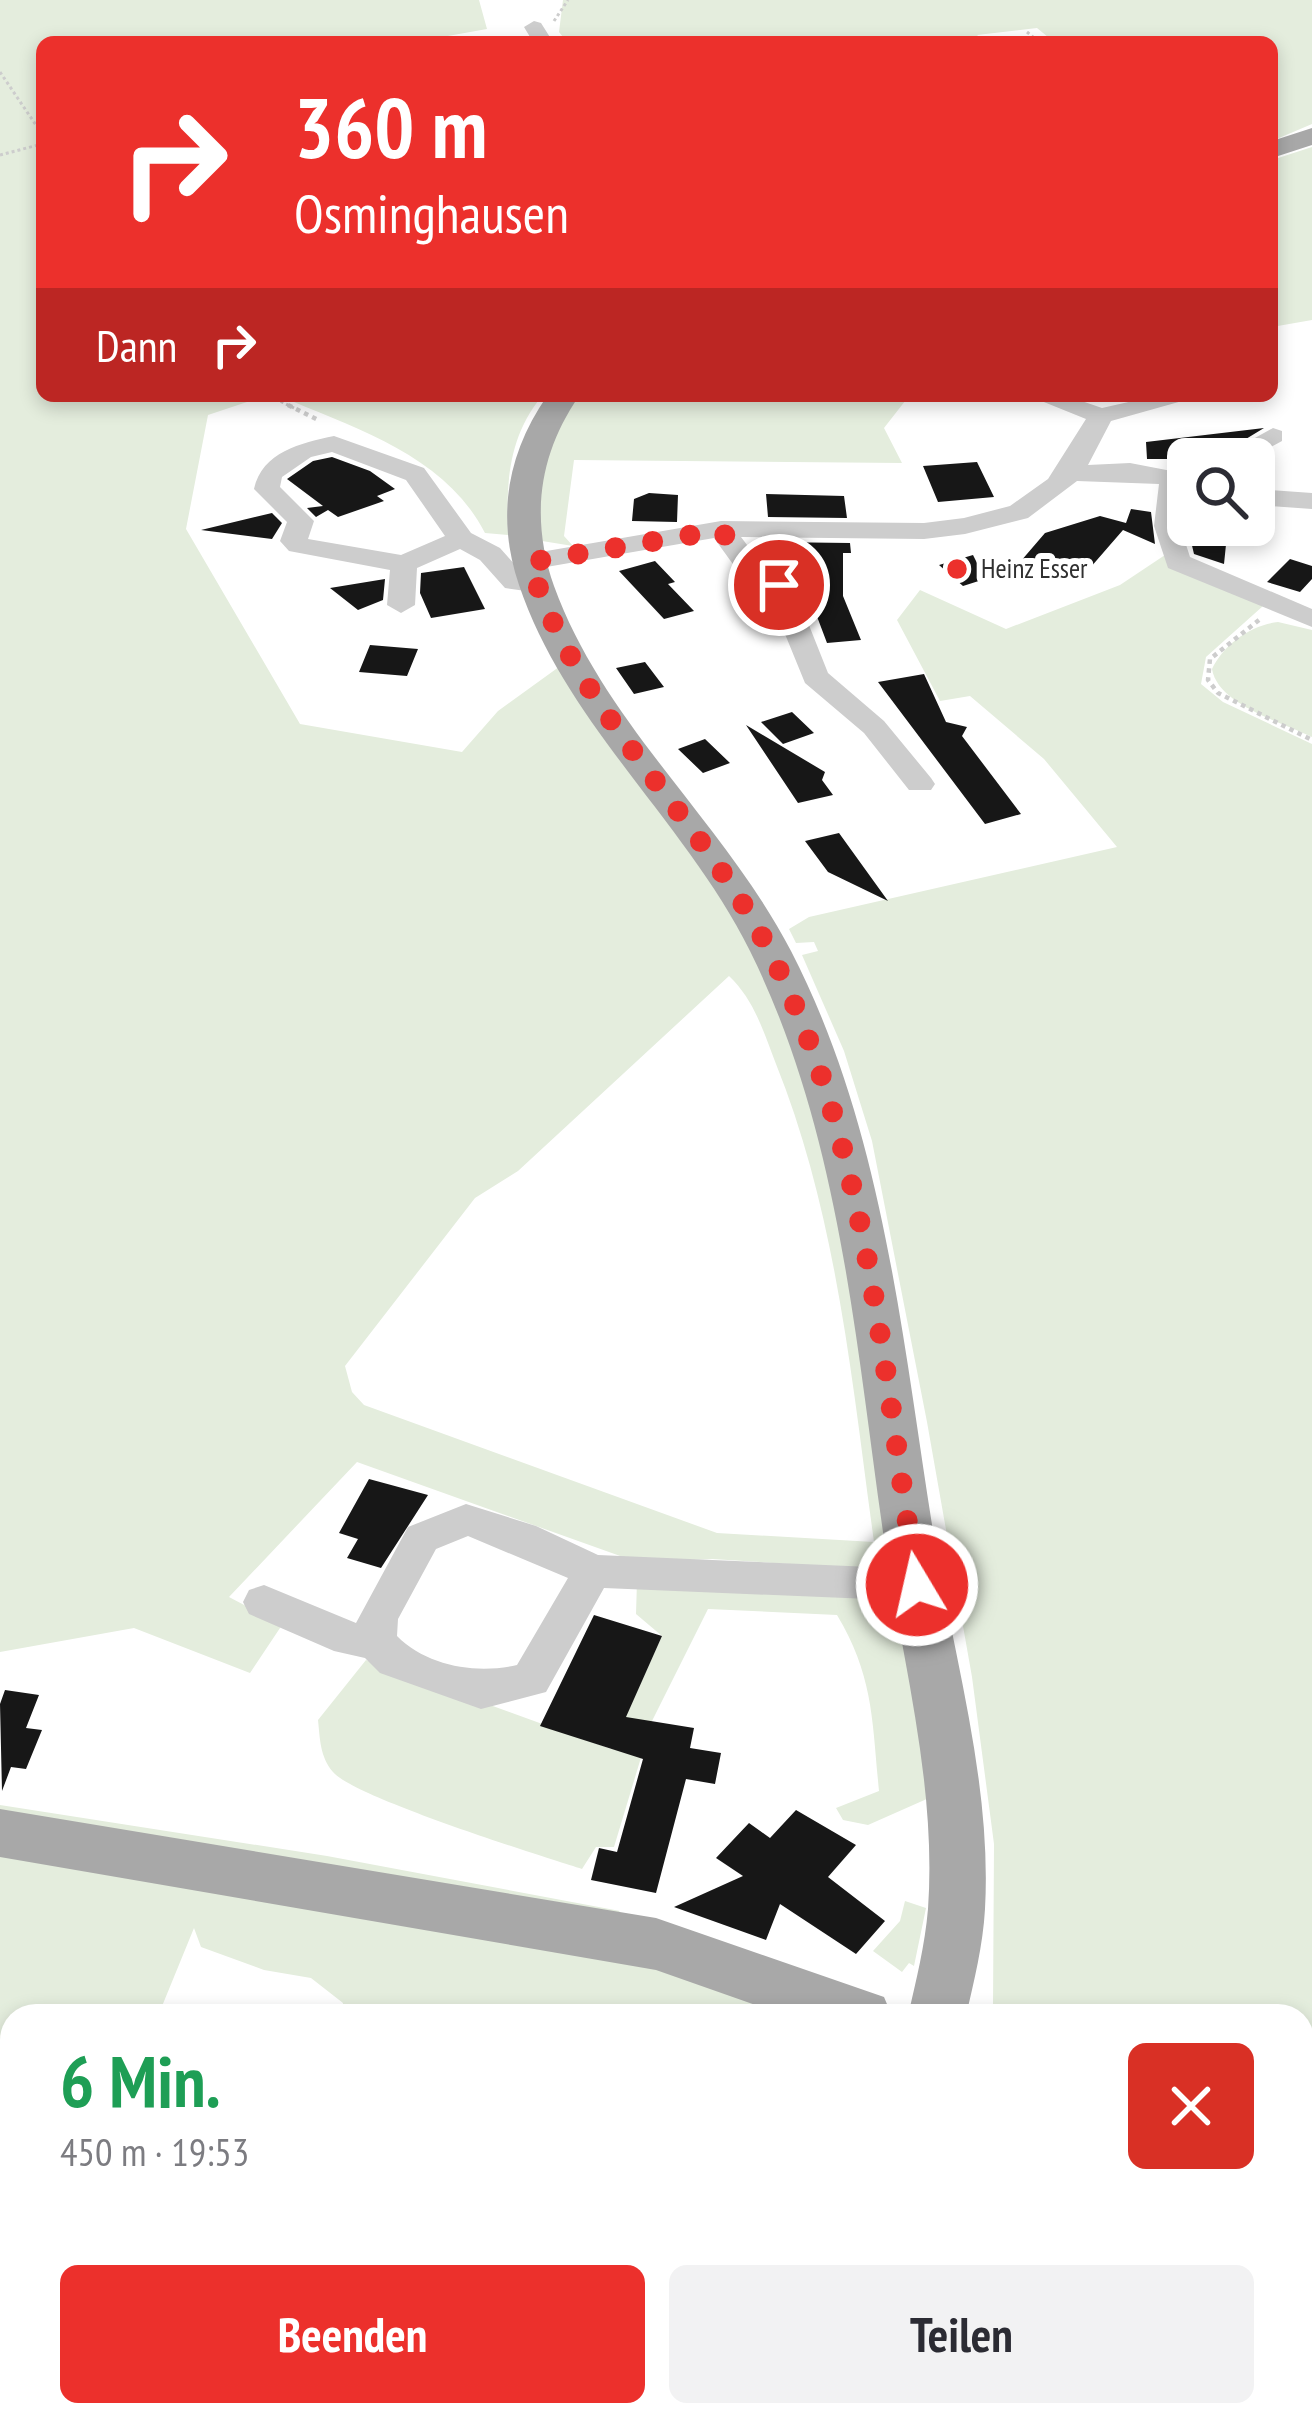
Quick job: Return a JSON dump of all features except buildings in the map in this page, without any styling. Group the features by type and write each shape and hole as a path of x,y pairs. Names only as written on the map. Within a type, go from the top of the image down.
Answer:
{"main road":[{"path":"1278,148 1312,136"},
{"path":"559,402 533,446 524,477 520,519 533,575 589,684 754,922 808,1037 844,1160 957,1852 953,1940 940,2004"},
{"path":"0,1833 656,1943 829,2004"}],"street":[{"path":"1059,402 1100,416 1160,402"},
{"path":"461,539 404,564 299,545 294,542 301,521 267,489 270,474 302,451 344,446 415,474 461,539 490,554 515,582 721,530 924,531 1019,512 1070,473 1100,416"},
{"path":"1269,438 1273,436"},
{"path":"1070,473 1142,472 1167,479"},
{"path":"1275,498 1312,501"},
{"path":"721,530 753,572 779,585 815,677 874,727 920,784"},
{"path":"1173,546 1178,562 1312,619"},
{"path":"401,605 404,564"},
{"path":"376,1642 377,1618 422,1538 466,1520 522,1537 592,1570 917,1585"},
{"path":"264,1602 349,1639 376,1642 395,1661 481,1691 531,1680 592,1570"}],"path":[{"path":"1027,32 1032,36"},
{"path":"0,72 36,125"},
{"path":"0,155 36,146"},
{"path":"1282,605 1222,647 1206,674 1218,693 1312,740"}],"green space":[{"path":"0,0 479,0 487,29 448,36 36,36 36,402 247,402 208,415 186,529 300,724 462,752 498,711 563,664 714,883 766,974 785,1020 824,1149 838,1214 887,1548 868,1569 712,1559 637,1562 357,1462 229,1597 282,1625 250,1673 134,1628 0,1652","holes":["729,976 752,1006 797,1122 828,1240 874,1542 717,1533 364,1405 352,1392 345,1366 475,1198 518,1171"]},
{"path":"563,0 1312,0 1312,124 1278,138 1278,36 1047,36 1037,28 978,36 562,36"},
{"path":"1312,147 1312,320 1278,326 1278,158"},
{"path":"294,402 538,402 522,428 511,462 508,535 485,533 447,483 368,433"},
{"path":"573,402 904,402 884,428 902,463 574,460 564,536 573,546 542,541 538,498 549,449"},
{"path":"1165,555 1263,606 1206,657 1201,684 1223,702 1312,744 1312,2004 993,2004 994,1844 972,1677 927,1422 872,1141 844,1051 802,955 818,951 814,942 796,943 789,929 809,917 1117,847 1044,759 970,696 940,701 897,620 920,590 1006,629 1120,585"},
{"path":"1278,622 1312,630 1312,737 1238,702 1217,682 1212,669 1239,637"},
{"path":"637,1581 875,1597 905,1624 929,1798 868,1825 843,1820 836,1808 879,1791 865,1679 837,1615 708,1609 652,1721 614,1847 596,1847 582,1869 375,1796 348,1783 329,1766 318,1720 366,1660 611,1749 662,1636 636,1614"},
{"path":"0,1805 327,1856 620,1911 611,1917 0,1816"},
{"path":"0,1849 593,1947 777,2004 343,2004 311,1978 264,1970 201,1947 194,1928 163,2004 0,2004"},
{"path":"905,1901 926,1908 914,1966 909,1963 902,1972 873,1951 900,1921"}],"place":[{"name":"Heinz Esser","path":"957,569"}],"route":[{"path":"779,585 753,572 721,530 530,562 544,605 567,650 731,883 799,1012 844,1160 917,1585"}]}
